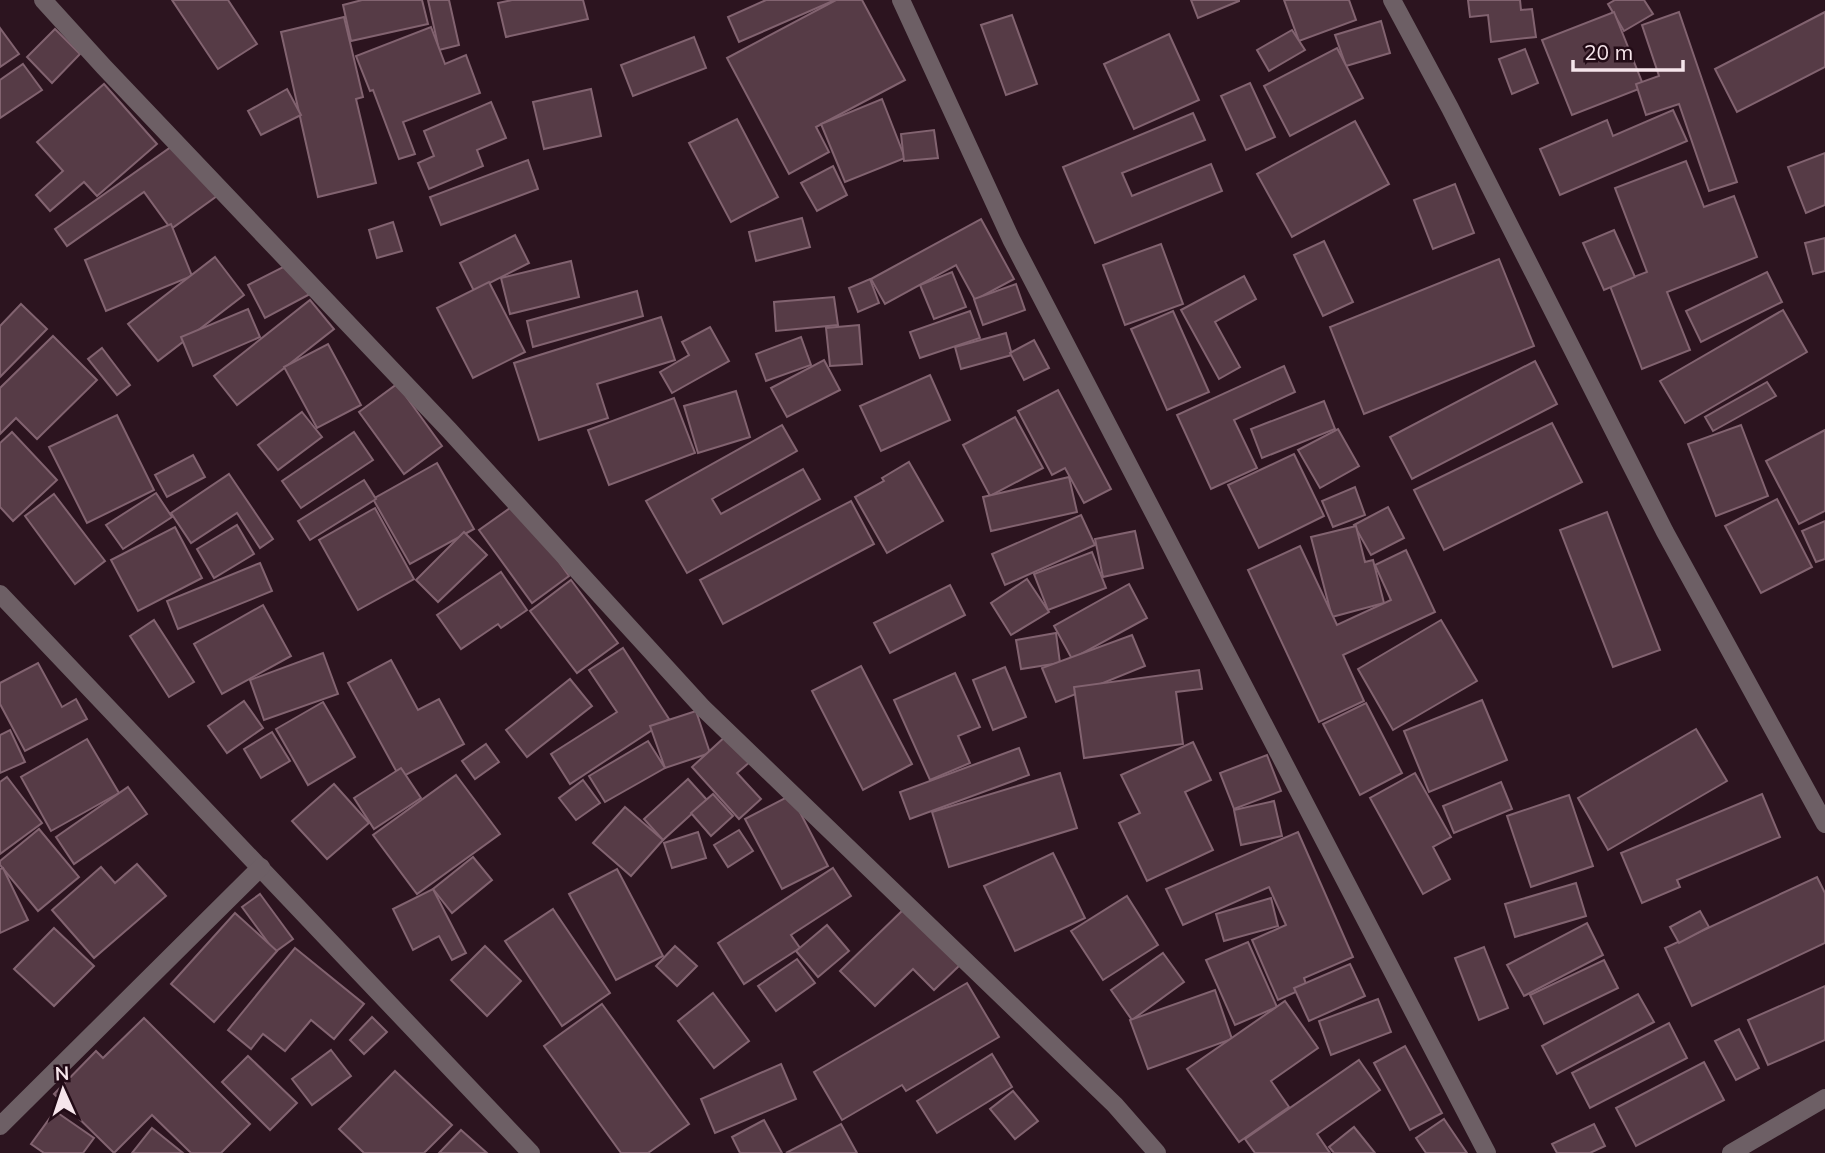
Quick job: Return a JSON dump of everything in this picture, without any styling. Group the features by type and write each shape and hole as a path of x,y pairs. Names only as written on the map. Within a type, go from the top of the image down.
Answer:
{"street":[{"path":"43,0 103,67 449,430 703,708 1115,1105 1157,1153"},
{"path":"901,0 1011,239 1487,1153"},
{"path":"1392,0 1665,532 1825,824"},
{"path":"0,594 531,1153"},
{"path":"0,1126 261,867"},
{"path":"1731,1153 1825,1098"}],"building":[{"path":"172,0 228,0 257,44 218,69"},
{"path":"362,0 422,0 428,24 351,41 343,5"},
{"path":"428,0 449,0 459,45 439,50"},
{"path":"512,0 583,0 588,19 506,37 498,3"},
{"path":"766,0 835,0 739,42 728,17"},
{"path":"836,0 862,0 905,80 816,127 829,152 789,174 727,58"},
{"path":"1191,0 1239,0 1239,1 1198,18"},
{"path":"1284,0 1349,0 1356,20 1299,41"},
{"path":"1468,0 1520,0 1521,10 1532,9 1536,37 1491,42 1488,15 1470,17"},
{"path":"1615,0 1644,0 1653,14 1624,31 1608,4"},
{"path":"1614,12 1644,87 1572,115 1542,40"},
{"path":"1679,12 1737,182 1709,191 1679,104 1646,115 1636,84 1659,76 1642,25"},
{"path":"1825,12 1825,67 1737,112 1715,69"},
{"path":"1012,15 1037,84 1006,95 981,25"},
{"path":"344,17 363,97 356,99 376,183 318,197 281,32"},
{"path":"1381,21 1390,53 1346,66 1335,35"},
{"path":"431,27 445,64 466,55 480,93 403,122 415,154 399,159 373,90 370,91 356,56"},
{"path":"0,28 19,54 0,67"},
{"path":"55,29 80,54 52,83 27,57"},
{"path":"1292,30 1305,50 1269,71 1257,50"},
{"path":"1169,34 1199,100 1134,129 1104,64"},
{"path":"694,37 706,68 633,96 621,65"},
{"path":"1337,48 1363,98 1290,136 1264,86"},
{"path":"1525,49 1538,83 1512,94 1499,59"},
{"path":"23,64 42,90 0,118 0,80"},
{"path":"1250,83 1275,137 1246,150 1221,96"},
{"path":"104,84 157,144 97,196 84,182 50,211 36,195 63,171 37,142"},
{"path":"287,89 301,115 261,135 248,111"},
{"path":"591,89 601,136 544,149 533,102"},
{"path":"882,99 905,158 845,182 821,124"},
{"path":"491,102 506,138 477,150 483,166 429,189 418,163 434,156 424,131"},
{"path":"1673,110 1687,141 1560,195 1540,149 1607,120 1613,136"},
{"path":"1193,113 1205,140 1122,173 1132,196 1211,164 1222,191 1095,243 1063,167"},
{"path":"737,119 778,197 731,222 689,143"},
{"path":"1355,121 1389,184 1292,237 1257,174"},
{"path":"934,130 938,158 904,161 901,134"},
{"path":"178,142 217,196 171,229 144,192 67,246 55,229"},
{"path":"1825,153 1825,205 1806,213 1788,167"},
{"path":"528,160 538,189 441,225 430,197"},
{"path":"1686,161 1704,207 1734,196 1757,257 1667,292 1690,350 1642,369 1610,286 1647,272 1615,188"},
{"path":"833,166 847,195 817,211 801,183"},
{"path":"1455,184 1474,233 1433,249 1414,200"},
{"path":"802,218 810,247 756,261 749,232"},
{"path":"981,219 1014,279 975,300 956,265 885,304 871,279"},
{"path":"393,222 402,251 377,258 369,230"},
{"path":"171,224 192,276 106,311 85,260"},
{"path":"1614,230 1635,277 1604,290 1583,243"},
{"path":"515,235 529,263 474,291 460,263"},
{"path":"1825,238 1825,271 1813,274 1805,243"},
{"path":"1324,241 1353,302 1323,316 1294,255"},
{"path":"1161,244 1183,304 1125,325 1103,265"},
{"path":"215,257 244,295 158,361 128,324"},
{"path":"1499,259 1534,346 1364,414 1330,327"},
{"path":"571,261 579,297 510,314 501,278"},
{"path":"293,262 310,294 265,318 248,285"},
{"path":"952,272 966,307 934,319 920,285"},
{"path":"1767,272 1782,302 1701,342 1686,311"},
{"path":"1244,276 1256,299 1215,322 1240,367 1219,379 1181,310"},
{"path":"870,279 879,303 858,312 849,288"},
{"path":"489,282 525,352 473,378 437,308"},
{"path":"1016,284 1025,310 983,325 974,299"},
{"path":"637,291 643,316 533,347 527,321"},
{"path":"834,297 838,325 776,331 774,302"},
{"path":"310,300 334,329 237,405 214,376"},
{"path":"21,304 47,329 0,377 0,326"},
{"path":"248,309 260,337 193,366 181,337"},
{"path":"1783,310 1807,352 1685,423 1660,381"},
{"path":"970,311 980,338 920,358 910,332"},
{"path":"1173,311 1209,392 1167,410 1131,329"},
{"path":"661,317 675,360 597,384 608,418 539,440 514,363"},
{"path":"859,325 862,364 830,366 826,328"},
{"path":"710,327 729,361 672,393 660,372 689,355 682,342"},
{"path":"1006,333 1012,355 961,369 955,347"},
{"path":"53,336 97,380 37,439 16,418 0,434 0,388"},
{"path":"801,337 811,365 766,381 756,354"},
{"path":"1034,340 1049,368 1024,380 1010,353"},
{"path":"328,344 361,405 317,428 284,367"},
{"path":"102,348 130,385 117,395 88,359"},
{"path":"824,360 840,390 787,417 771,388"},
{"path":"1535,361 1557,404 1412,479 1390,437"},
{"path":"1284,366 1295,392 1234,420 1257,468 1211,489 1177,415"},
{"path":"930,375 950,420 881,451 860,406"},
{"path":"1767,382 1776,396 1713,431 1705,417"},
{"path":"397,384 442,446 404,474 359,412"},
{"path":"1058,390 1111,489 1084,503 1065,468 1052,475 1018,411"},
{"path":"736,391 750,437 698,453 684,406"},
{"path":"674,398 695,453 609,485 588,430"},
{"path":"1324,401 1335,429 1262,458 1251,429"},
{"path":"302,412 322,437 278,470 258,445"},
{"path":"117,415 154,490 87,523 49,447"},
{"path":"1015,417 1043,468 990,496 963,445"},
{"path":"1552,423 1582,482 1444,550 1414,490"},
{"path":"782,425 797,451 712,499 721,514 803,469 820,499 687,573 646,501"},
{"path":"1741,425 1768,496 1716,516 1688,444"},
{"path":"1338,429 1359,466 1320,488 1298,450"},
{"path":"1825,430 1825,511 1799,524 1766,461"},
{"path":"12,432 57,480 13,521 0,507 0,443"},
{"path":"354,432 373,460 301,508 282,481"},
{"path":"1294,454 1324,516 1259,548 1228,485"},
{"path":"193,455 205,477 167,497 155,475"},
{"path":"909,462 943,521 887,553 855,497 884,481 882,478"},
{"path":"437,463 474,529 410,564 373,499"},
{"path":"229,474 273,539 260,548 237,513 191,543 171,513"},
{"path":"1069,477 1077,512 991,531 983,497"},
{"path":"364,480 376,499 310,540 298,521"},
{"path":"1355,487 1365,515 1333,527 1322,501"},
{"path":"156,493 172,517 123,549 106,525"},
{"path":"54,494 105,561 75,584 25,516"},
{"path":"1777,499 1812,567 1761,593 1725,526"},
{"path":"851,501 874,544 723,624 700,580"},
{"path":"517,503 569,576 532,603 479,530"},
{"path":"1388,507 1404,538 1371,555 1354,525"},
{"path":"375,508 414,579 358,610 319,540"},
{"path":"1607,512 1660,650 1613,667 1560,530"},
{"path":"1081,515 1095,545 1005,585 992,554"},
{"path":"1825,521 1825,559 1816,562 1802,531"},
{"path":"237,525 254,554 214,578 197,549"},
{"path":"1356,526 1365,562 1373,560 1384,603 1332,617 1311,537"},
{"path":"175,527 202,578 138,611 111,560"},
{"path":"1135,531 1143,568 1103,577 1095,539"},
{"path":"464,532 487,555 438,602 416,580"},
{"path":"1300,546 1337,625 1391,600 1375,565 1406,550 1435,612 1343,655 1364,701 1319,722 1248,570"},
{"path":"1092,552 1106,588 1048,610 1034,574"},
{"path":"260,563 272,591 178,629 167,601"},
{"path":"501,572 527,610 501,628 498,624 461,649 437,615"},
{"path":"1027,579 1049,612 1011,635 991,603"},
{"path":"571,580 618,643 577,673 530,611"},
{"path":"1129,584 1147,618 1072,659 1054,626"},
{"path":"950,585 965,615 890,653 874,623"},
{"path":"263,605 291,656 222,694 194,644"},
{"path":"154,620 194,682 169,697 130,636"},
{"path":"1441,620 1477,681 1393,730 1358,669"},
{"path":"1056,633 1060,663 1021,669 1016,640"},
{"path":"1132,635 1145,666 1056,702 1042,668"},
{"path":"623,648 669,719 570,784 551,754 617,712 589,670"},
{"path":"323,653 338,694 264,720 250,680"},
{"path":"391,660 418,710 439,699 464,744 400,778 348,683"},
{"path":"38,663 62,707 76,699 87,719 25,751 0,704 0,683"},
{"path":"861,666 912,764 863,790 812,691"},
{"path":"1005,667 1026,717 993,730 973,680"},
{"path":"1199,670 1202,689 1176,692 1183,744 1084,758 1074,687"},
{"path":"955,673 980,727 958,736 970,763 930,780 894,700"},
{"path":"570,679 592,706 527,757 506,730"},
{"path":"1482,700 1507,760 1429,792 1404,731"},
{"path":"244,701 263,728 227,753 208,726"},
{"path":"323,702 355,757 308,785 276,729"},
{"path":"1366,703 1402,773 1360,795 1323,724"},
{"path":"696,711 710,753 665,768 650,726"},
{"path":"1696,729 1727,781 1608,850 1578,798"},
{"path":"10,730 25,762 0,773 0,735"},
{"path":"272,732 290,761 261,778 244,749"},
{"path":"727,735 751,761 737,773 761,799 739,819 692,767"},
{"path":"87,739 119,793 51,831 21,777"},
{"path":"648,741 665,768 605,802 589,776"},
{"path":"1193,742 1211,780 1185,792 1213,850 1147,881 1119,823 1140,813 1121,775"},
{"path":"486,744 499,762 475,779 462,761"},
{"path":"1019,748 1029,775 910,819 900,792"},
{"path":"1267,755 1281,791 1234,809 1220,773"},
{"path":"401,768 421,798 374,829 354,798"},
{"path":"1060,773 1077,828 949,867 932,812"},
{"path":"1415,773 1451,837 1433,847 1450,879 1423,894 1370,798"},
{"path":"456,775 500,834 417,894 373,835"},
{"path":"7,777 42,823 0,854 0,782"},
{"path":"688,779 707,800 663,840 644,819"},
{"path":"583,780 600,803 576,820 559,798"},
{"path":"1501,782 1512,809 1454,833 1443,806"},
{"path":"334,784 369,823 327,859 292,821"},
{"path":"128,787 147,814 74,864 56,837"},
{"path":"713,794 733,816 711,836 691,813"},
{"path":"1762,794 1780,837 1677,880 1680,887 1642,903 1621,853"},
{"path":"791,795 828,866 782,889 745,819"},
{"path":"1569,795 1593,866 1531,887 1507,816"},
{"path":"1274,801 1282,836 1241,845 1234,810"},
{"path":"625,807 663,840 631,876 593,843"},
{"path":"39,829 79,877 38,911 0,865 0,861"},
{"path":"739,830 753,851 728,867 714,845"},
{"path":"698,832 706,858 672,868 664,843"},
{"path":"1298,832 1353,957 1304,978 1307,987 1278,1000 1252,940 1286,925 1269,887 1183,925 1166,889"},
{"path":"1053,853 1085,918 1015,951 984,886"},
{"path":"473,857 492,880 452,913 433,889"},
{"path":"137,864 166,896 94,958 52,910 101,867 115,883"},
{"path":"3,868 28,920 0,933 0,869"},
{"path":"833,868 851,896 791,935 800,948 744,984 718,943"},
{"path":"617,869 663,956 616,980 569,894"},
{"path":"1817,877 1825,893 1825,943 1692,1006 1665,948"},
{"path":"1576,883 1586,916 1515,937 1505,904"},
{"path":"433,889 466,953 452,960 439,936 413,950 393,909"},
{"path":"260,894 293,939 275,952 242,907"},
{"path":"1127,896 1158,945 1103,980 1071,931"},
{"path":"1271,898 1278,926 1224,941 1216,914"},
{"path":"553,909 610,993 562,1026 505,941"},
{"path":"904,909 960,965 934,990 913,969 875,1006 840,971"},
{"path":"1700,911 1709,927 1679,943 1670,927"},
{"path":"235,913 277,951 214,1022 171,984"},
{"path":"1587,923 1603,955 1524,996 1507,965"},
{"path":"827,925 849,951 818,977 796,951"},
{"path":"54,928 94,966 54,1006 14,969"},
{"path":"1248,942 1277,1007 1235,1025 1206,960"},
{"path":"485,946 521,981 487,1016 451,980"},
{"path":"675,946 697,966 677,986 656,966"},
{"path":"1484,947 1508,1008 1479,1020 1455,958"},
{"path":"295,948 364,1004 334,1039 311,1020 285,1051 263,1034 251,1049 228,1030"},
{"path":"1163,953 1184,982 1132,1020 1111,990"},
{"path":"797,959 815,983 776,1011 758,986"},
{"path":"1604,960 1618,988 1544,1024 1530,995"},
{"path":"1350,964 1365,996 1309,1021 1294,988"},
{"path":"967,983 999,1037 906,1091 902,1085 842,1120 814,1072"},
{"path":"1825,986 1825,1040 1768,1065 1748,1020"},
{"path":"1215,990 1232,1039 1148,1069 1130,1020"},
{"path":"713,993 749,1041 714,1068 678,1021"},
{"path":"1638,994 1654,1022 1557,1074 1542,1046"},
{"path":"1378,999 1391,1032 1331,1055 1319,1021"},
{"path":"1285,1001 1318,1048 1271,1081 1289,1107 1239,1142 1187,1069"},
{"path":"602,1004 689,1124 648,1153 621,1153 544,1046"},
{"path":"372,1017 387,1032 364,1054 350,1040"},
{"path":"144,1018 250,1124 221,1153 191,1153 152,1115 114,1153 54,1094 96,1051 103,1058"},
{"path":"1669,1023 1687,1058 1590,1108 1572,1073"},
{"path":"1739,1029 1759,1068 1736,1080 1715,1041"},
{"path":"1405,1046 1442,1113 1410,1130 1374,1063"},
{"path":"331,1050 351,1076 312,1105 292,1079"},
{"path":"992,1054 1012,1087 937,1133 917,1101"},
{"path":"248,1056 297,1103 270,1130 222,1082"},
{"path":"1359,1060 1380,1090 1317,1134 1330,1153 1255,1153 1245,1139"},
{"path":"1704,1062 1724,1100 1636,1146 1616,1108"},
{"path":"781,1064 796,1099 715,1133 701,1099"},
{"path":"395,1071 452,1125 424,1153 364,1153 339,1129"},
{"path":"1013,1091 1038,1121 1015,1139 990,1109"},
{"path":"55,1111 94,1138 83,1153 44,1153 31,1144"},
{"path":"1444,1119 1467,1153 1426,1153 1416,1138"},
{"path":"764,1120 782,1153 740,1153 732,1137"},
{"path":"841,1124 857,1153 786,1153"},
{"path":"1594,1124 1605,1146 1590,1153 1557,1153 1552,1144"},
{"path":"1354,1127 1375,1153 1334,1153 1329,1147"},
{"path":"152,1128 183,1153 132,1153"},
{"path":"461,1130 487,1153 439,1153"}]}
